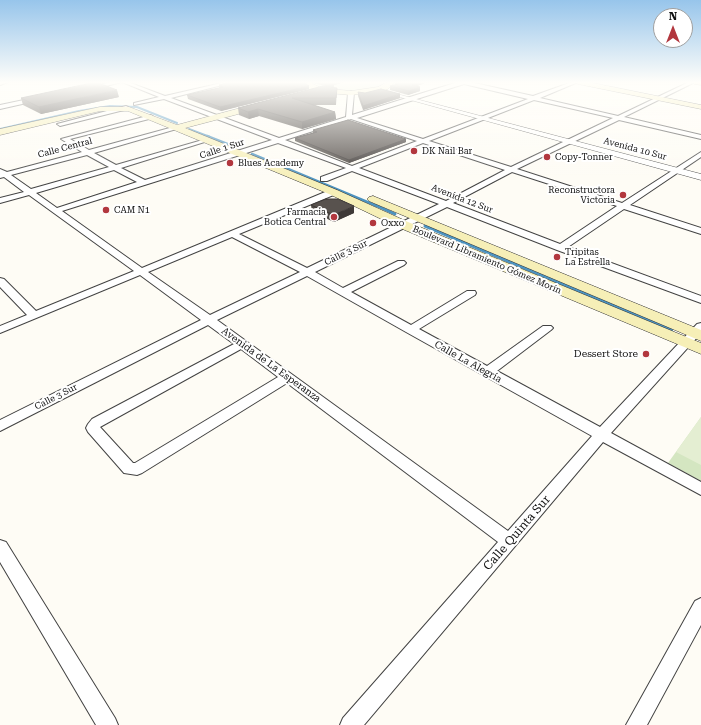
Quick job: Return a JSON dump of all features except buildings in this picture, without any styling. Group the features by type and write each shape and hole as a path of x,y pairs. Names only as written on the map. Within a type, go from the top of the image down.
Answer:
{"main road":[{"name":"Boulevard Libramiento Gómez Morín","path":"0,127 49,116"},
{"name":"Boulevard Libramiento Gómez Morín","path":"0,132 70,116"},
{"name":"Boulevard Libramiento Gómez Morín","path":"157,116 251,149 696,335 701,349"},
{"name":"Calle Central","path":"183,126 221,116"},
{"name":"Boulevard Libramiento Gómez Morín","path":"151,117 183,126 208,140 333,192 404,225 696,335"}],"street":[{"path":"60,124 92,116"},
{"name":"Avenida 12 Sur","path":"213,116 701,300"},
{"name":"Calle 1 Sur","path":"55,211 356,116"},
{"name":"Avenida 10 Sur","path":"477,116 701,177"},
{"path":"324,179 490,116"},
{"path":"609,116 701,138"},
{"name":"Calle 3 Sur","path":"0,426 209,320 419,218 512,169 622,116"},
{"path":"144,183 64,139 151,117"},
{"path":"349,118 512,169 701,231"},
{"name":"Calle Central","path":"2,174 183,126"},
{"path":"0,201 208,140"},
{"path":"560,248 701,154"},
{"name":"Avenida de La Esperanza","path":"2,174 30,192 288,377 510,541"},
{"path":"0,330 333,192"},
{"name":"Calle La Alegría","path":"234,234 307,272 701,489"},
{"path":"342,292 401,263"},
{"path":"0,281 34,316"},
{"path":"410,330 471,293"},
{"path":"487,372 547,328"},
{"name":"Calle Quinta Sur","path":"350,725 601,435 696,335"},
{"path":"242,344 97,422 93,428 129,469 141,468 288,377"},
{"path":"0,547 108,725"},
{"path":"636,725 701,607"}],"green space":[{"path":"701,417 701,481 668,463"},
{"path":"701,417 701,465 676,452"}],"waterway":[{"path":"0,129 58,116"},
{"path":"159,116 177,123"},
{"path":"189,129 210,137"},
{"path":"207,136 235,147"},
{"path":"252,154 377,206"},
{"path":"375,205 395,214"},
{"path":"425,226 586,294"},
{"path":"584,293 671,330"}],"place":[{"name":"DK Nail Bar","path":"414,151"},
{"name":"Copy-Tonner","path":"547,157"},
{"name":"Blues Academy","path":"230,163"},
{"name":"Reconstructora Victoria","path":"623,195"},
{"name":"CAM N1","path":"106,210"},
{"name":"Farmacia Botica Central","path":"334,217"},
{"name":"Oxxo","path":"373,223"},
{"name":"Tripitas La Estrella","path":"557,257"},
{"name":"Dessert Store","path":"646,354"}]}
